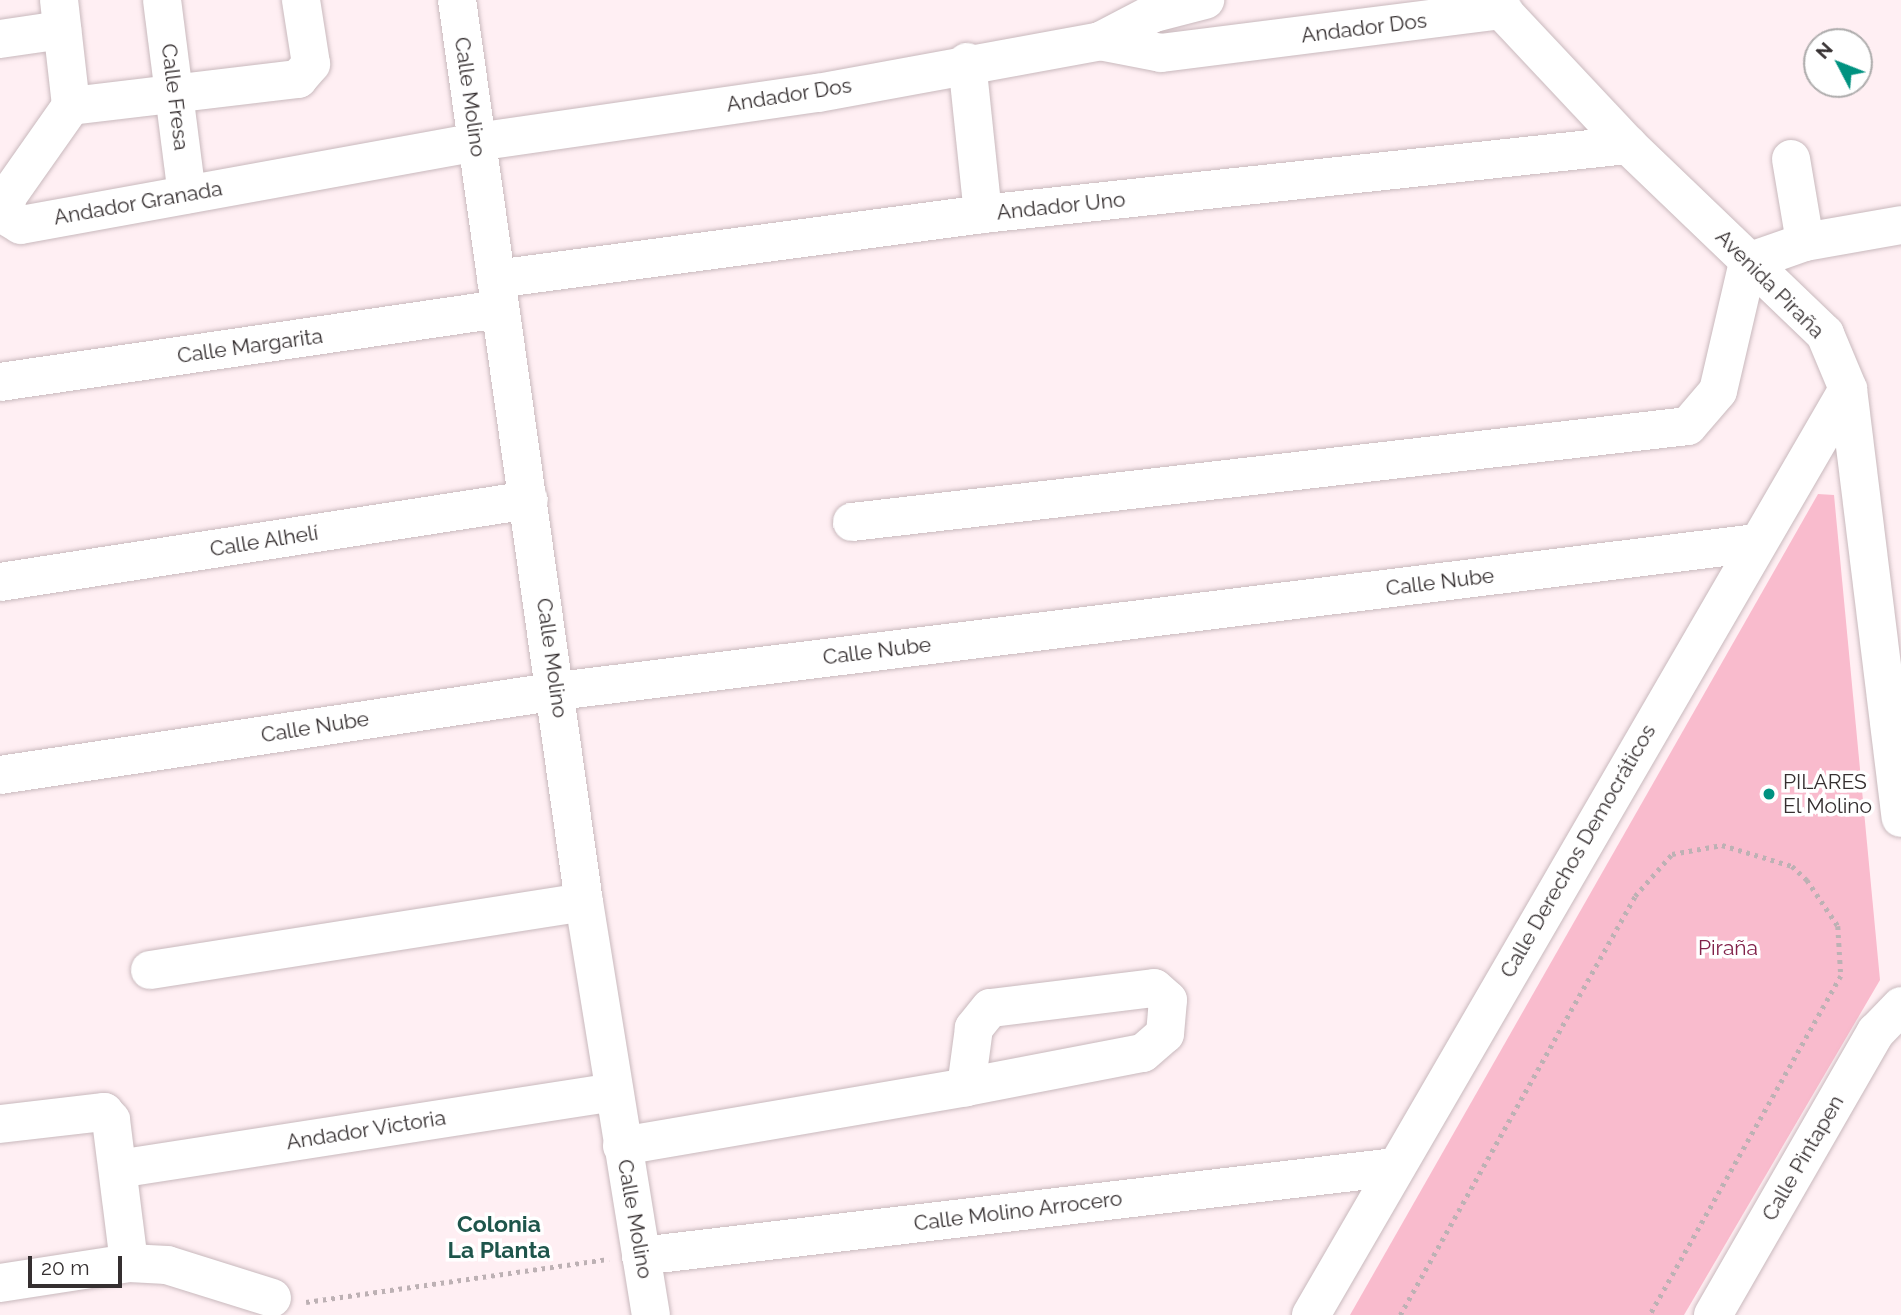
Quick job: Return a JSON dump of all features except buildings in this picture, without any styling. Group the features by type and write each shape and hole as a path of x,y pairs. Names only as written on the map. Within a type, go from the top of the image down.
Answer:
{"street":[{"name":"Calle Fresa","path":"162,0 187,194"},
{"path":"0,39 61,15 71,106 175,98 298,79 311,64 301,0"},
{"name":"Calle Molino","path":"457,0 558,691 584,902 651,1315"},
{"name":"Andador Dos","path":"476,142 818,93 967,62 1100,41 1154,13 1205,0"},
{"name":"Andador Dos","path":"1100,41 1161,53 1497,5"},
{"name":"Avenida Piraña","path":"1497,5 1628,145 1825,334 1848,390 1893,680 1901,818"},
{"path":"967,62 983,214"},
{"name":"Andador Granada","path":"71,106 7,197 6,216 21,225 476,142"},
{"name":"Andador Uno","path":"498,294 983,214 1628,145"},
{"path":"1791,159 1805,242"},
{"path":"852,522 1688,426 1718,391 1748,262 1805,242 1901,225"},
{"name":"Calle Margarita","path":"0,382 498,294"},
{"name":"Calle Derechos Democráticos","path":"1311,1315 1756,543 1848,390"},
{"name":"Calle Alhelí","path":"0,582 529,500"},
{"name":"Calle Nube","path":"0,775 558,691 1756,543"},
{"path":"150,970 584,902"},
{"path":"622,1146 966,1087 1143,1053 1165,1034 1168,999 1154,988 990,1008 974,1028 966,1087"},
{"name":"Calle Pintapen","path":"1713,1315 1876,1032 1901,1006"},
{"name":"Andador Victoria","path":"118,1169 614,1091"},
{"path":"0,1124 97,1108 111,1120 129,1263"},
{"name":"Calle Molino Arrocero","path":"641,1255 1395,1167"},
{"path":"0,1283 129,1263 214,1275 272,1298"}],"path":[{"path":"1400,1315 1635,896 1672,854 1722,845 1792,866 1807,880 1838,926 1841,976 1650,1315"},
{"path":"272,1298 300,1302 641,1255"}],"green space":[{"name":"Piraña","path":"1818,494 1834,495 1880,980 1684,1315 1350,1315"}],"place":[{"name":"PILARES El Molino","path":"1769,794"}],"district":[{"name":"Colonia La Planta","path":"499,1237"}]}
